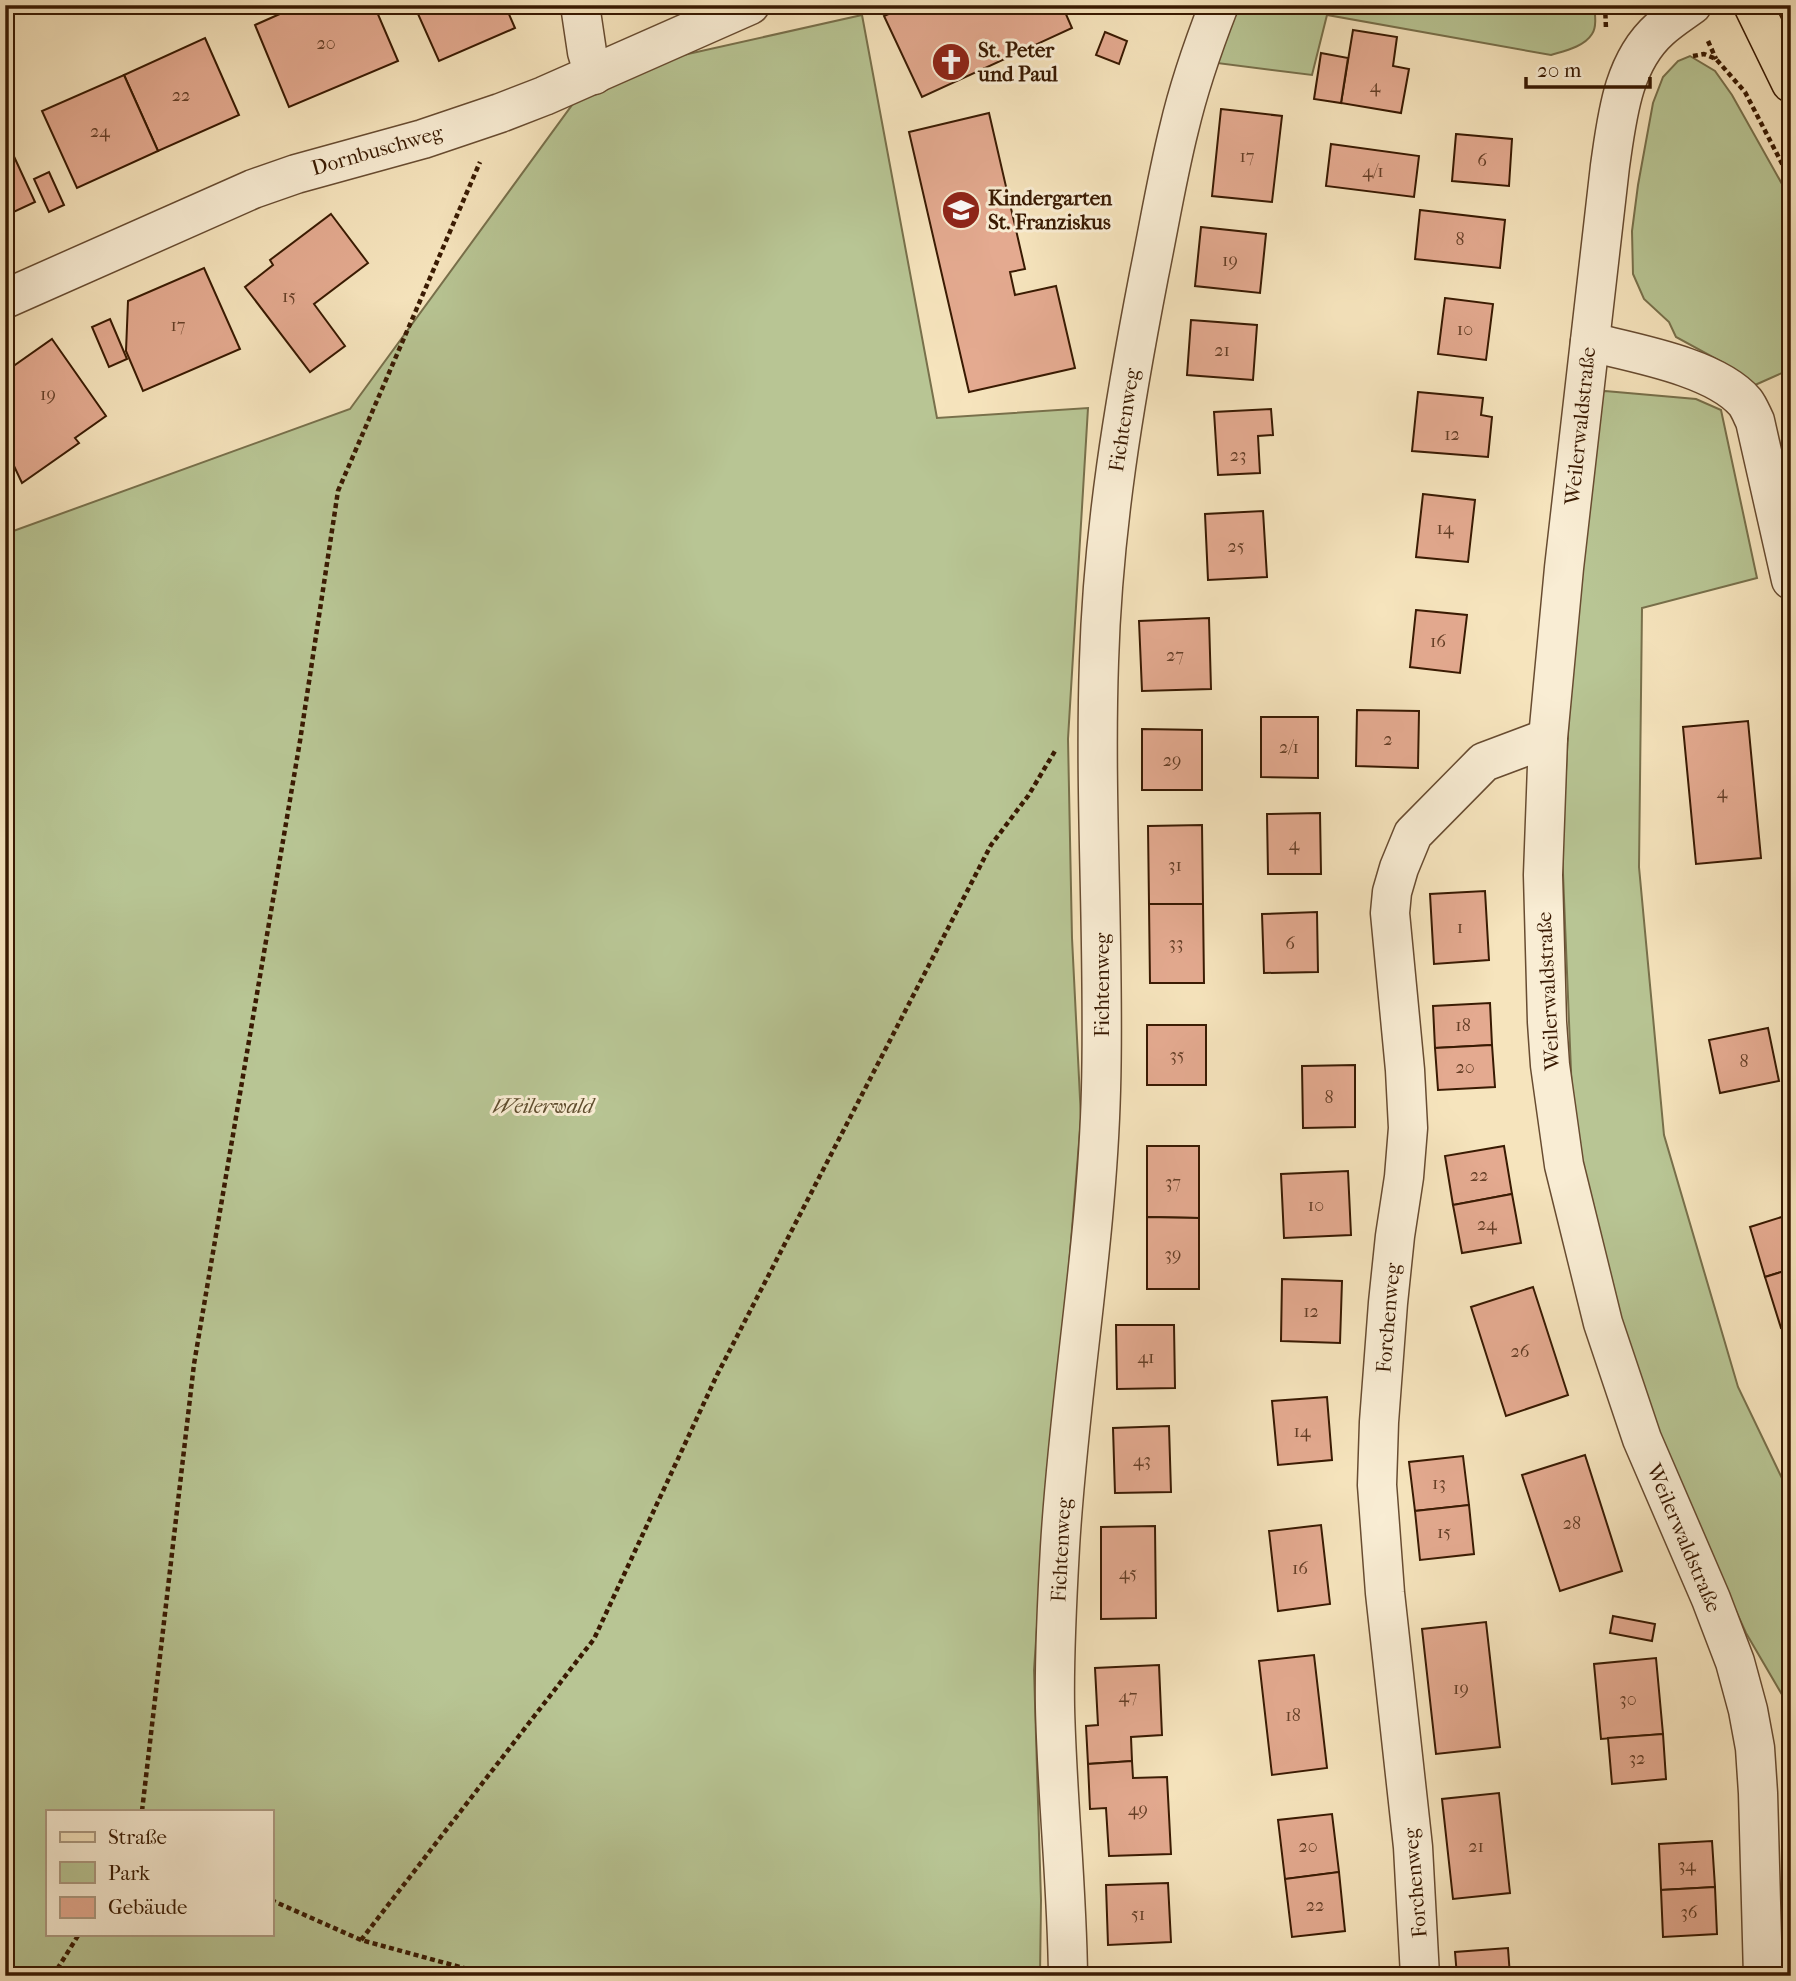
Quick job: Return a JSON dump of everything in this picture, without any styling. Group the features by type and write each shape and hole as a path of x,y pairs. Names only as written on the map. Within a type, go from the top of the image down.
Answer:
{"main road":[{"path":"1753,5 1791,83"}],"street":[{"path":"580,5 587,52 594,75"},
{"name":"Dornbuschweg","path":"5,299 253,189 296,174 423,139 500,113 594,75 750,5"},
{"name":"Fichtenweg","path":"1068,1976 1055,1706 1056,1634 1067,1455 1087,1286 1098,1152 1102,996 1098,729 1102,594 1120,434 1177,136 1191,84 1219,5"},
{"name":"Weilerwaldstraße","path":"1692,5 1660,29 1642,49 1627,79 1616,123 1564,568 1548,738 1543,875 1546,1009 1550,1065 1564,1165 1602,1323 1642,1439 1735,1662 1748,1710 1755,1748 1758,1793 1763,1976"},
{"path":"1590,342 1660,360 1717,379 1745,402 1755,421 1791,580"},
{"name":"Forchenweg","path":"1420,1976 1413,1847 1385,1593 1377,1485 1388,1303 1408,1128 1390,913 1392,892 1398,868 1413,834 1484,762 1548,738"}],"path":[{"path":"1155,5 1178,14"},
{"path":"1690,56 1704,54 1716,60 1745,92 1791,181"},
{"path":"142,1810 194,1364 300,741 338,491 500,113"},
{"path":"361,1940 594,1639 717,1375 991,845 1028,796 1057,749 1072,735 1098,729"},
{"path":"273,1901 361,1940 493,1976"},
{"path":"52,1976 78,1936"}],"green space":[{"path":"1230,5 1594,5 1595,24 1594,31 1584,42 1551,55 1327,15 1312,75 1209,62"},
{"name":"Weilerwald","path":"862,15 937,418 1088,408 1068,739 1072,938 1081,1118 1068,1278 1049,1452 1034,1670 1041,1900 1040,1976 5,1976 5,534 350,409 594,75"},
{"path":"1690,56 1715,71 1732,95 1791,200 1791,369 1755,385 1724,363 1676,337 1669,322 1644,299 1633,274 1632,231 1653,103 1663,77 1678,61"},
{"path":"1605,391 1696,399 1721,410 1757,578 1642,608 1639,867 1664,1135 1738,1387 1791,1497 1791,1710 1746,1633 1644,1410 1574,1145 1562,849 1572,654 1592,399"}],"building":[{"path":"300,5 374,5 398,61 289,107 255,25"},
{"path":"414,5 505,5 515,28 439,61"},
{"name":"St. Peter und Paul","path":"887,5 1062,5 1072,28 922,97 884,16 891,13"},
{"path":"1353,30 1397,37 1393,66 1409,69 1401,113 1341,103"},
{"path":"1105,32 1127,41 1119,64 1096,55"},
{"path":"205,38 239,115 158,151 124,75"},
{"path":"1321,53 1348,58 1341,103 1314,99"},
{"path":"124,75 158,151 77,188 42,111"},
{"path":"1221,109 1282,116 1272,202 1212,196"},
{"path":"989,113 1025,269 1010,272 1015,295 1056,286 1075,368 969,392 909,132"},
{"path":"1456,134 1512,139 1509,186 1452,181"},
{"path":"5,137 35,202 5,216"},
{"path":"1331,144 1419,156 1414,197 1326,186"},
{"path":"49,172 64,205 49,212 34,179"},
{"path":"1420,210 1505,220 1500,268 1415,259"},
{"path":"331,214 368,263 314,304 345,346 310,372 245,287 273,265 270,260"},
{"path":"1201,227 1266,234 1260,293 1195,286"},
{"path":"204,268 240,349 143,391 126,351 128,301"},
{"path":"1445,298 1493,304 1486,360 1438,354"},
{"path":"110,319 127,359 109,367 92,327"},
{"path":"1191,320 1257,325 1253,380 1187,375"},
{"path":"52,339 106,416 75,438 79,443 22,483 5,447 5,372"},
{"path":"1418,392 1483,398 1481,415 1492,417 1488,457 1412,451"},
{"path":"1271,409 1273,435 1258,436 1260,473 1218,475 1214,412"},
{"path":"1423,494 1475,500 1468,562 1416,557"},
{"path":"1263,511 1267,577 1208,580 1205,514"},
{"path":"1416,610 1467,615 1460,673 1410,667"},
{"path":"1209,618 1211,689 1142,691 1139,621"},
{"path":"1357,710 1419,711 1418,768 1356,766"},
{"path":"1261,717 1318,717 1318,778 1261,777"},
{"path":"1748,721 1761,858 1696,864 1683,727"},
{"path":"1142,729 1202,730 1202,790 1142,790"},
{"path":"1320,813 1321,874 1268,874 1267,814"},
{"path":"1202,825 1203,904 1149,904 1148,826"},
{"path":"1485,891 1489,960 1434,964 1430,894"},
{"path":"1149,904 1203,904 1204,983 1150,983"},
{"path":"1317,912 1318,972 1264,973 1262,914"},
{"path":"1490,1003 1492,1045 1435,1048 1433,1006"},
{"path":"1147,1025 1206,1025 1206,1085 1147,1085"},
{"path":"1768,1028 1779,1081 1720,1093 1709,1040"},
{"path":"1492,1045 1495,1087 1438,1090 1435,1048"},
{"path":"1355,1065 1355,1127 1303,1128 1302,1066"},
{"path":"1147,1146 1199,1146 1199,1218 1147,1217"},
{"path":"1504,1146 1512,1194 1453,1205 1445,1156"},
{"path":"1348,1171 1351,1235 1284,1238 1281,1174"},
{"path":"1512,1194 1521,1243 1462,1253 1453,1205"},
{"path":"1791,1214 1791,1269 1765,1277 1750,1227"},
{"path":"1147,1217 1199,1218 1199,1289 1147,1289"},
{"path":"1791,1269 1791,1325 1781,1328 1765,1277"},
{"path":"1282,1279 1342,1281 1340,1343 1281,1341"},
{"path":"1533,1287 1568,1395 1506,1416 1471,1307"},
{"path":"1116,1325 1174,1325 1175,1388 1117,1389"},
{"path":"1327,1397 1332,1460 1278,1465 1272,1401"},
{"path":"1169,1426 1171,1492 1115,1493 1113,1428"},
{"path":"1585,1455 1622,1571 1560,1591 1522,1475"},
{"path":"1463,1456 1469,1505 1415,1511 1409,1462"},
{"path":"1469,1505 1474,1554 1420,1560 1415,1511"},
{"path":"1321,1525 1330,1604 1278,1611 1269,1531"},
{"path":"1155,1526 1156,1618 1101,1619 1101,1527"},
{"path":"1613,1616 1655,1624 1652,1641 1610,1633"},
{"path":"1486,1622 1500,1747 1436,1754 1422,1629"},
{"path":"1314,1655 1327,1768 1272,1775 1259,1661"},
{"path":"1656,1658 1663,1734 1601,1739 1594,1664"},
{"path":"1159,1665 1162,1735 1131,1737 1132,1761 1088,1764 1086,1726 1098,1725 1095,1668"},
{"path":"1663,1734 1666,1779 1612,1784 1608,1738"},
{"path":"1132,1761 1133,1778 1167,1777 1171,1854 1109,1856 1106,1808 1090,1809 1088,1764"},
{"path":"1499,1793 1510,1893 1453,1899 1442,1799"},
{"path":"1332,1814 1339,1872 1285,1879 1278,1820"},
{"path":"1712,1841 1715,1887 1661,1890 1659,1844"},
{"path":"1339,1872 1345,1931 1292,1937 1285,1879"},
{"path":"1168,1883 1171,1942 1108,1945 1106,1885"},
{"path":"1715,1887 1717,1934 1663,1937 1661,1890"},
{"path":"1508,1948 1510,1976 1457,1976 1455,1952"},
{"path":"1278,1972 1335,1972 1335,1976 1278,1976"}],"place":[{"name":"St. Peter und Paul","path":"951,62"},
{"name":"Kindergarten St. Franziskus","path":"961,210"}]}
